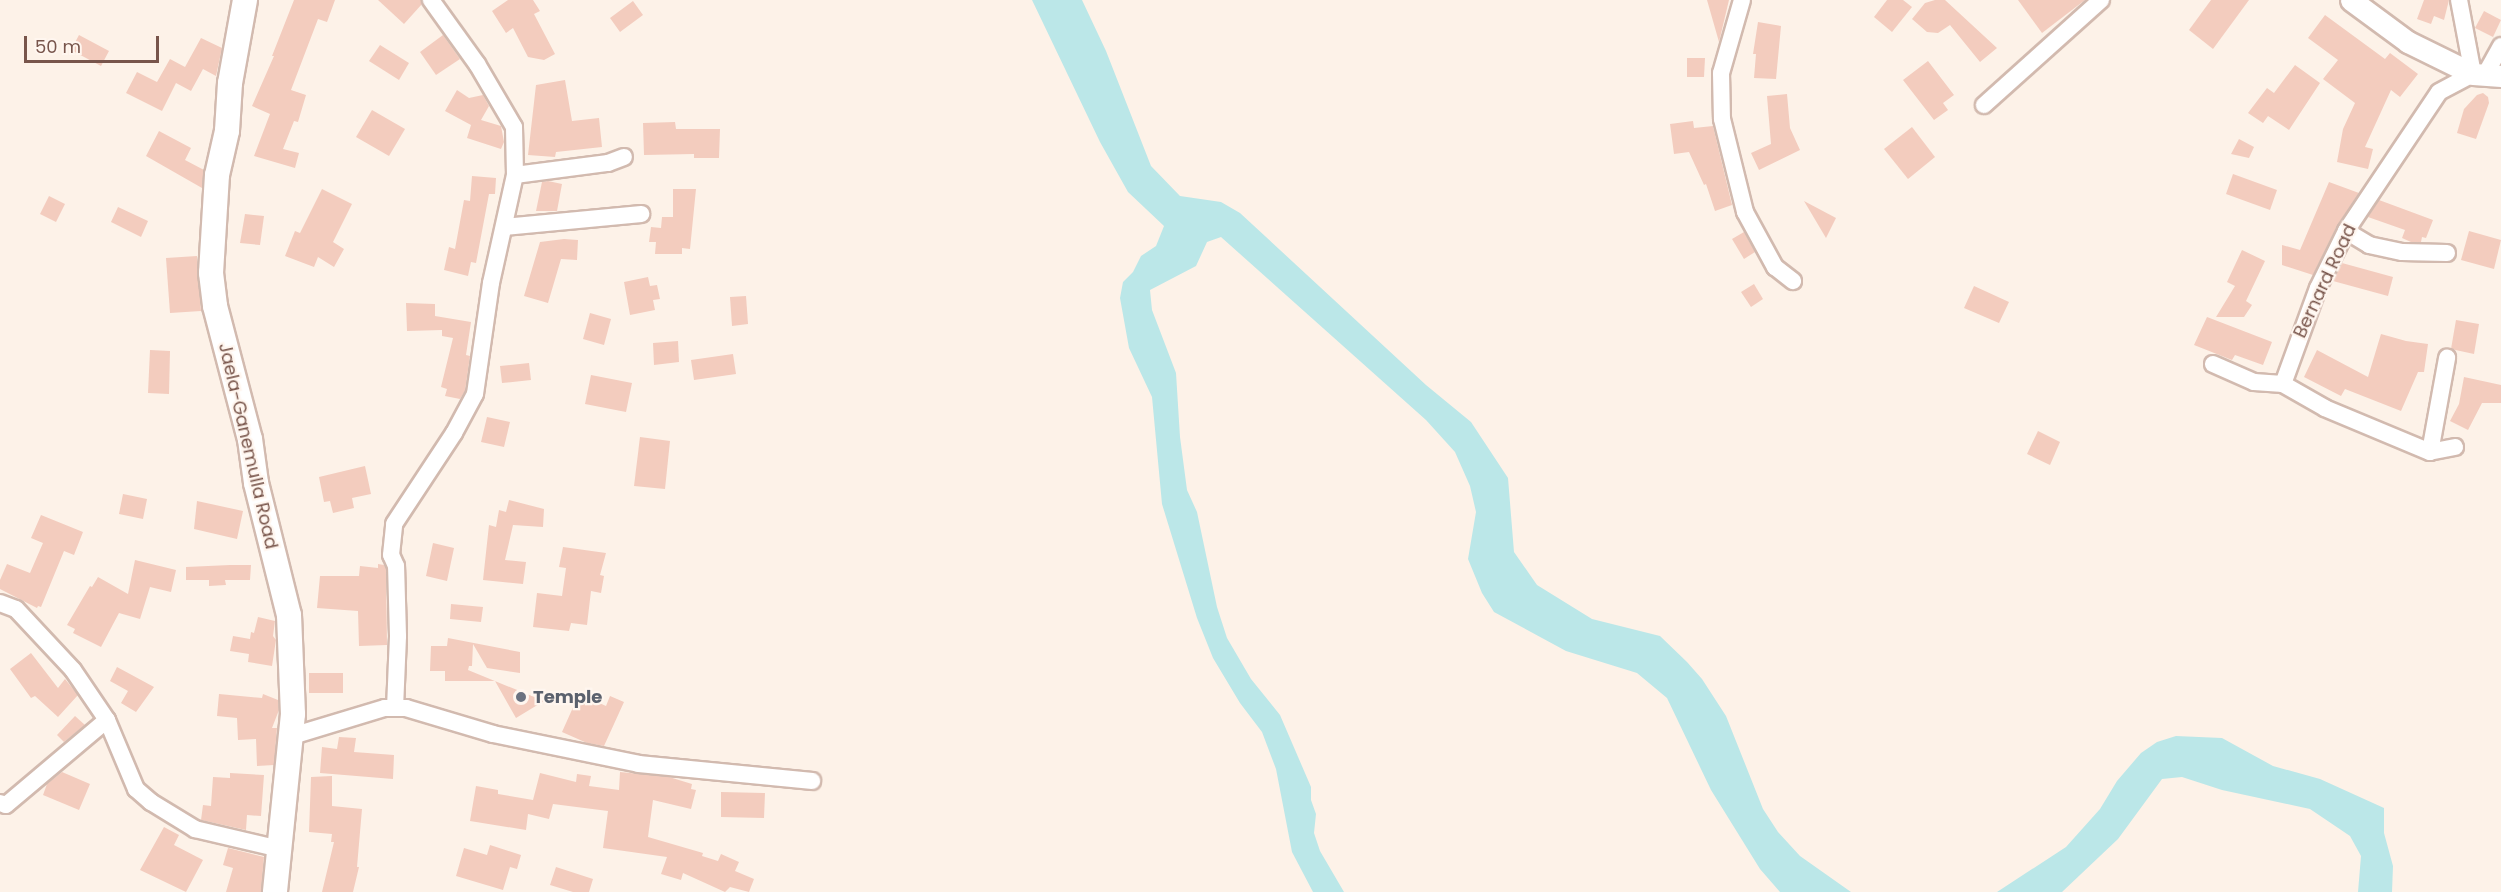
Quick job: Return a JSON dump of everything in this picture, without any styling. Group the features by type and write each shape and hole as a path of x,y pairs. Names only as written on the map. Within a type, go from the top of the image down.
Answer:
{"main road":[{"name":"Jaela-Ganemulla Road","path":"245,0 230,83 227,131 217,175 211,273 215,306 250,439 256,483 289,615 292,736 275,892"}],"street":[{"path":"395,708 398,636 396,566 391,555 394,524 454,433 475,394 491,283 515,175 514,127 477,64 431,0"},
{"path":"1742,0 1721,73 1722,119 1745,212 1775,267 1793,280"},
{"path":"1984,105 2101,0"},
{"path":"2351,0 2408,42 2486,75"},
{"path":"2459,0 2486,75"},
{"path":"2486,75 2501,46"},
{"name":"Bernard Road","path":"2283,384 2318,288 2346,231 2439,92 2486,75"},
{"path":"515,175 608,163 624,157"},
{"path":"504,227 641,214"},
{"path":"2346,231 2369,244 2402,252 2447,253"},
{"path":"2430,452 2447,358"},
{"path":"2212,364 2254,382 2283,384 2325,408 2430,452 2455,447"},
{"path":"0,603 16,609 73,670 106,720 136,789 151,802 195,829 280,849"},
{"path":"292,736 386,708 406,708 493,734 639,764 812,781"},
{"path":"0,803 6,805 106,720"}],"water":[{"path":"1032,0 1082,0 1106,51 1151,166 1180,196 1221,202 1240,213 1426,385 1471,422 1508,478 1514,552 1537,585 1592,619 1660,636 1687,662 1702,679 1726,716 1763,809 1778,832 1800,856 1851,892 1780,892 1760,869 1711,790 1667,698 1637,673 1566,651 1494,612 1482,593 1468,559 1476,512 1470,486 1455,452 1426,420 1221,237 1207,242 1196,266 1150,290 1152,310 1176,373 1180,437 1187,490 1197,512 1217,607 1227,638 1251,679 1280,715 1311,787 1311,800 1316,814 1314,833 1320,851 1344,892 1313,892 1292,852 1276,769 1262,732 1240,703 1213,658 1197,618 1162,504 1152,397 1129,348 1120,298 1123,282 1133,272 1141,256 1156,246 1164,226 1128,192 1100,142"},
{"path":"2176,736 2222,738 2273,766 2320,779 2384,808 2384,833 2393,866 2392,892 2358,892 2361,856 2350,836 2310,809 2222,790 2182,777 2162,779 2118,839 2062,892 1997,892 2066,847 2100,809 2117,781 2141,753 2157,742"}],"building":[{"path":"294,0 335,0 327,22 318,19 291,90 306,95 298,122 294,121 283,149 299,153 295,168 254,156 270,114 252,106 274,56 272,56"},
{"path":"378,0 421,0 422,4 404,24"},
{"path":"508,0 533,0 540,11 534,14 555,54 544,60 528,57 513,28 506,33 492,11"},
{"path":"1707,0 1729,0 1719,42"},
{"path":"1887,0 1903,0 1912,7 1892,32 1874,17"},
{"path":"1945,0 1997,48 1980,62 1950,25 1938,33 1927,32 1912,19 1925,3"},
{"path":"2018,0 2085,0 2042,33"},
{"path":"2211,0 2249,0 2213,49 2189,30"},
{"path":"2424,0 2449,0 2444,20 2434,16 2431,24 2417,19"},
{"path":"633,1 643,15 620,32 610,18"},
{"path":"2484,11 2501,20 2493,37 2475,28"},
{"path":"2325,15 2385,59 2390,53 2418,74 2400,97 2391,90 2365,147 2373,149 2368,169 2337,162 2343,129 2355,103 2323,79 2338,60 2308,38"},
{"path":"1758,22 1781,26 1776,79 1754,78 1756,54 1753,54"},
{"path":"79,35 109,51 101,66 71,50"},
{"path":"443,35 460,59 436,75 420,52"},
{"path":"201,38 222,48 216,76 203,69 191,91 176,83 162,111 126,93 137,72 157,82 170,59 185,67"},
{"path":"380,45 409,63 399,80 369,61"},
{"path":"1687,58 1705,58 1704,77 1687,77"},
{"path":"1928,61 1954,95 1943,103 1948,110 1934,120 1903,80"},
{"path":"2295,65 2320,83 2289,130 2268,116 2263,123 2248,113 2267,88 2274,93"},
{"path":"565,80 572,121 599,118 602,147 556,152 555,157 528,155 536,85"},
{"path":"457,90 469,98 483,95 489,106 481,120 501,126 504,142 501,149 467,138 471,125 445,111"},
{"path":"2483,93 2488,97 2489,103 2476,139 2457,133 2464,109 2477,95"},
{"path":"1787,94 1790,128 1800,150 1759,170 1751,153 1771,144 1767,96"},
{"path":"372,110 405,129 389,156 356,137"},
{"path":"1693,121 1694,128 1713,126 1732,205 1715,211 1706,184 1704,185 1689,152 1674,154 1670,124"},
{"path":"675,122 676,129 720,129 719,158 694,158 694,154 644,155 643,123"},
{"path":"1912,127 1935,157 1908,179 1884,149"},
{"path":"159,131 191,148 185,160 204,170 202,188 146,156"},
{"path":"2239,139 2254,147 2249,158 2231,154"},
{"path":"2233,174 2277,190 2270,210 2226,194"},
{"path":"472,176 496,178 495,194 489,194 476,263 471,262 468,276 444,270 449,247 455,249 464,200 470,201"},
{"path":"542,182 562,184 557,211 536,211"},
{"path":"2329,182 2359,193 2337,226 2313,275 2282,265 2282,245 2300,250"},
{"path":"322,189 352,204 333,242 344,249 334,267 318,257 314,267 285,256 295,231 300,233"},
{"path":"673,189 696,189 690,249 682,248 682,254 655,254 656,242 649,242 651,227 661,228 662,217 673,217"},
{"path":"49,196 65,204 56,222 40,214"},
{"path":"2379,200 2433,220 2426,238 2422,237 2421,242 2411,242 2402,238 2405,230 2368,217"},
{"path":"1804,201 1836,218 1826,238"},
{"path":"118,207 148,221 141,237 111,222"},
{"path":"245,214 264,216 260,245 240,243"},
{"path":"2469,231 2501,240 2494,269 2461,260"},
{"path":"1744,232 1755,252 1744,259 1732,239"},
{"path":"578,240 577,260 561,259 548,303 524,296 540,242"},
{"path":"2242,250 2265,261 2246,301 2252,305 2244,317 2216,317 2235,286 2227,282"},
{"path":"197,256 201,311 170,313 166,258"},
{"path":"2342,263 2393,277 2388,296 2333,281"},
{"path":"648,277 650,286 657,285 660,299 653,300 655,310 630,315 624,282"},
{"path":"1754,284 1763,299 1751,307 1741,292"},
{"path":"1974,286 2009,302 1999,323 1964,308"},
{"path":"746,296 748,324 732,326 730,297"},
{"path":"406,303 435,304 435,316 471,322 466,355 470,356 465,391 460,399 445,396 447,389 441,387 453,338 442,336 442,330 407,331"},
{"path":"590,313 611,319 604,345 583,339"},
{"path":"2207,317 2272,342 2263,365 2235,355 2232,360 2194,345"},
{"path":"2456,320 2479,324 2474,354 2451,349"},
{"path":"2381,334 2428,344 2424,372 2418,372 2401,411 2345,389 2341,396 2304,377 2317,350 2368,377"},
{"path":"678,341 679,362 654,365 653,343"},
{"path":"150,350 170,351 169,394 148,393"},
{"path":"733,354 736,374 694,380 691,360"},
{"path":"529,363 531,380 502,383 500,366"},
{"path":"591,375 632,383 626,412 585,404"},
{"path":"2464,377 2501,385 2501,403 2482,403 2468,430 2450,421 2459,404"},
{"path":"487,417 510,422 504,447 481,442"},
{"path":"2038,431 2060,442 2050,465 2027,454"},
{"path":"640,437 670,441 665,489 634,486"},
{"path":"365,466 371,494 352,498 354,508 333,513 330,501 324,502 319,477"},
{"path":"123,494 147,499 143,519 119,514"},
{"path":"509,500 544,509 543,527 513,525 505,560 526,562 523,584 483,580 489,525 496,527 499,510 506,512"},
{"path":"197,501 243,511 237,539 194,529"},
{"path":"41,515 83,532 74,555 64,551 41,607 37,608 0,589 0,580 7,564 30,573 43,543 31,538"},
{"path":"433,543 454,548 447,581 426,576"},
{"path":"563,547 606,553 600,575 604,576 601,593 591,591 587,625 571,623 569,631 533,627 537,593 562,596 566,568 559,567"},
{"path":"135,560 176,570 171,592 150,587 140,619 119,613 101,647 73,633 75,629 67,625 90,586 92,587 98,577 128,594"},
{"path":"378,564 386,568 387,645 359,646 358,611 317,608 320,576 359,576 360,566 378,568"},
{"path":"251,565 250,580 225,580 226,585 209,586 209,580 186,580 186,567"},
{"path":"451,604 483,607 481,622 450,619"},
{"path":"258,617 275,621 273,636 276,640 272,666 248,662 249,654 230,651 233,636 250,639"},
{"path":"448,638 520,652 520,673 487,668 473,644 472,666 469,666 468,670 495,681 445,681 445,671 430,671 431,646 447,646"},
{"path":"31,653 58,688 65,679 78,695 58,717 35,696 31,698 10,669"},
{"path":"117,667 154,687 136,712 121,703 128,691 110,681"},
{"path":"309,673 343,673 343,693 309,693"},
{"name":"Temple","path":"495,681 544,701 516,718"},
{"path":"219,694 262,698 263,694 278,700 279,710 272,728 277,728 274,765 257,766 256,739 238,740 237,718 217,716"},
{"path":"579,694 606,706 610,696 624,702 604,746 587,743 562,732"},
{"path":"75,716 85,725 64,742 57,735"},
{"path":"339,737 356,738 354,752 394,755 393,779 320,773 322,747 337,749"},
{"path":"62,772 90,784 79,810 43,795 47,784"},
{"path":"620,772 669,777 692,784 691,789 696,790 691,809 653,800 648,837 703,853 702,856 718,861 721,854 739,862 735,871 754,879 749,892 730,887 725,892 683,873 681,880 661,874 667,857 603,848 608,811 553,804 549,819 528,814 526,830 470,821 476,786 498,790 498,794 533,800 540,773 576,782 577,774 591,776 589,786 619,790"},
{"path":"230,773 264,775 261,816 247,815 246,830 201,820 203,805 211,806 213,777 230,778"},
{"path":"332,776 332,806 362,809 357,867 359,867 353,892 322,892 334,842 331,842 332,834 309,832 311,777"},
{"path":"721,792 765,793 764,818 721,817"},
{"path":"164,827 179,835 174,845 203,860 186,892 140,870"},
{"path":"490,845 521,855 517,869 510,867 503,890 456,876 464,848 487,855"},
{"path":"228,848 264,857 261,892 226,892 233,868 223,865"},
{"path":"556,867 593,879 589,892 573,892 550,885"}],"place":[{"name":"Temple","path":"521,697"}]}
